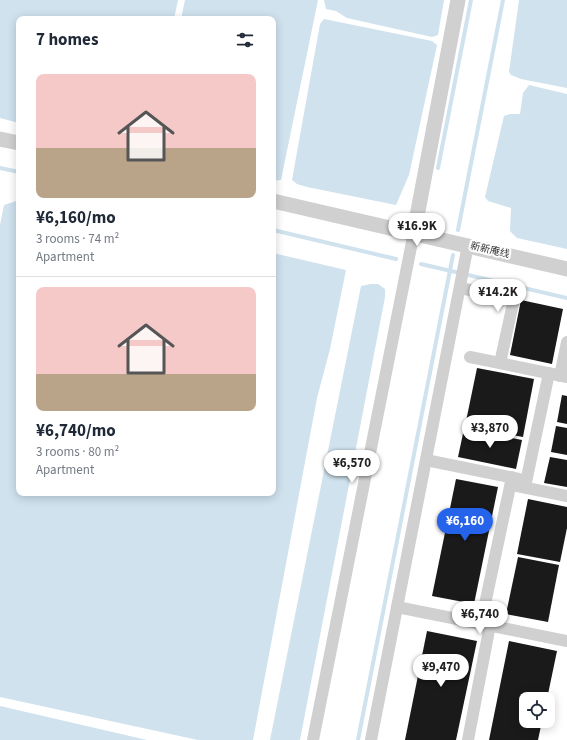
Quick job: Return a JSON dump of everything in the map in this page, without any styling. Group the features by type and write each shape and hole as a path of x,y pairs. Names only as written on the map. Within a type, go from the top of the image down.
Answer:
{"street":[{"path":"313,740 414,232 458,0"},
{"path":"0,139 16,143"},
{"name":"新新庵线","path":"276,202 414,232 567,269"},
{"path":"371,740 468,245"},
{"path":"460,284 514,299 500,363"},
{"path":"526,484 559,375 567,342"},
{"path":"470,357 559,375"},
{"path":"426,460 526,484 567,496"},
{"path":"468,740 486,624 511,481"},
{"path":"397,607 567,641"}],"water":[{"path":"0,0 178,0 175,16 16,16 16,122 0,118"},
{"path":"185,0 318,0 281,180 276,181 276,16 182,16"},
{"path":"324,0 444,0 438,35 432,37 347,18 336,11 326,9"},
{"path":"519,0 567,0 567,88 521,79 511,75 509,72"},
{"path":"324,19 432,41 437,45 409,175 396,205 307,187 297,184 292,180 320,24"},
{"path":"529,85 567,94 567,249 517,238 510,231 511,208 488,201 485,197 504,116 510,114 520,114 523,93"},
{"path":"16,201 16,496 276,496 276,254 346,270 330,349 317,398 253,740 198,740 0,697 0,225 4,205"},
{"path":"378,284 385,289 385,297 300,740 270,740 361,286"},
{"path":"0,706 147,740 0,740"}],"building":[{"path":"521,300 563,309 552,364 510,355"},
{"path":"477,368 534,379 523,437 465,426"},
{"path":"562,395 567,396 567,424 557,422"},
{"path":"556,426 567,428 567,455 551,452"},
{"path":"464,429 522,440 516,469 458,457"},
{"path":"550,457 567,460 567,487 544,483"},
{"path":"456,479 498,487 474,604 432,596"},
{"path":"528,499 567,507 567,528 560,562 517,554"},
{"path":"518,557 559,565 548,622 506,614"},
{"path":"427,631 477,641 456,740 405,740"},
{"path":"509,641 557,651 548,692 519,692 519,728 541,728 538,740 489,740"}],"waterway":[{"path":"438,168 471,0"},
{"path":"458,230 503,0"},
{"path":"0,168 16,171"},
{"path":"276,231 396,259"},
{"path":"358,740 453,255"},
{"path":"421,264 567,298"}]}
